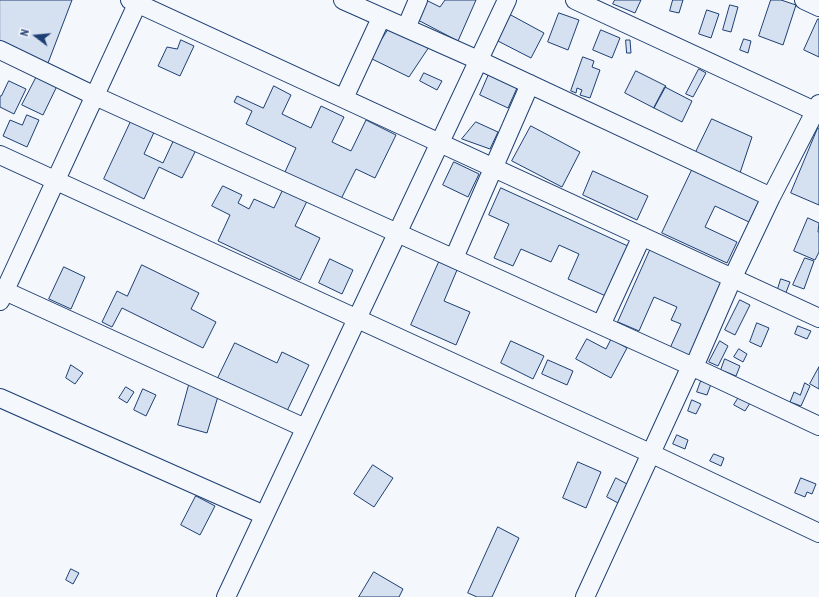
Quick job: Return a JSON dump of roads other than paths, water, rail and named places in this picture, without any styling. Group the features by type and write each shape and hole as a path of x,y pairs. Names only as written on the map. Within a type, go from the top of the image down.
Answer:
{"street":[{"path":"343,0 478,60 771,197"},
{"path":"406,28 418,0"},
{"path":"226,597 507,0"},
{"path":"575,0 818,109 771,197 733,277 697,360 691,366 650,453 585,597"},
{"path":"804,0 819,7"},
{"path":"305,428 2,296 95,96 136,1 819,318"},
{"path":"344,98 381,18"},
{"path":"0,50 95,96 398,232 819,426"},
{"path":"454,258 530,84"},
{"path":"0,155 650,453 819,533"},
{"path":"601,325 642,236"},
{"path":"0,398 264,515"}]}
